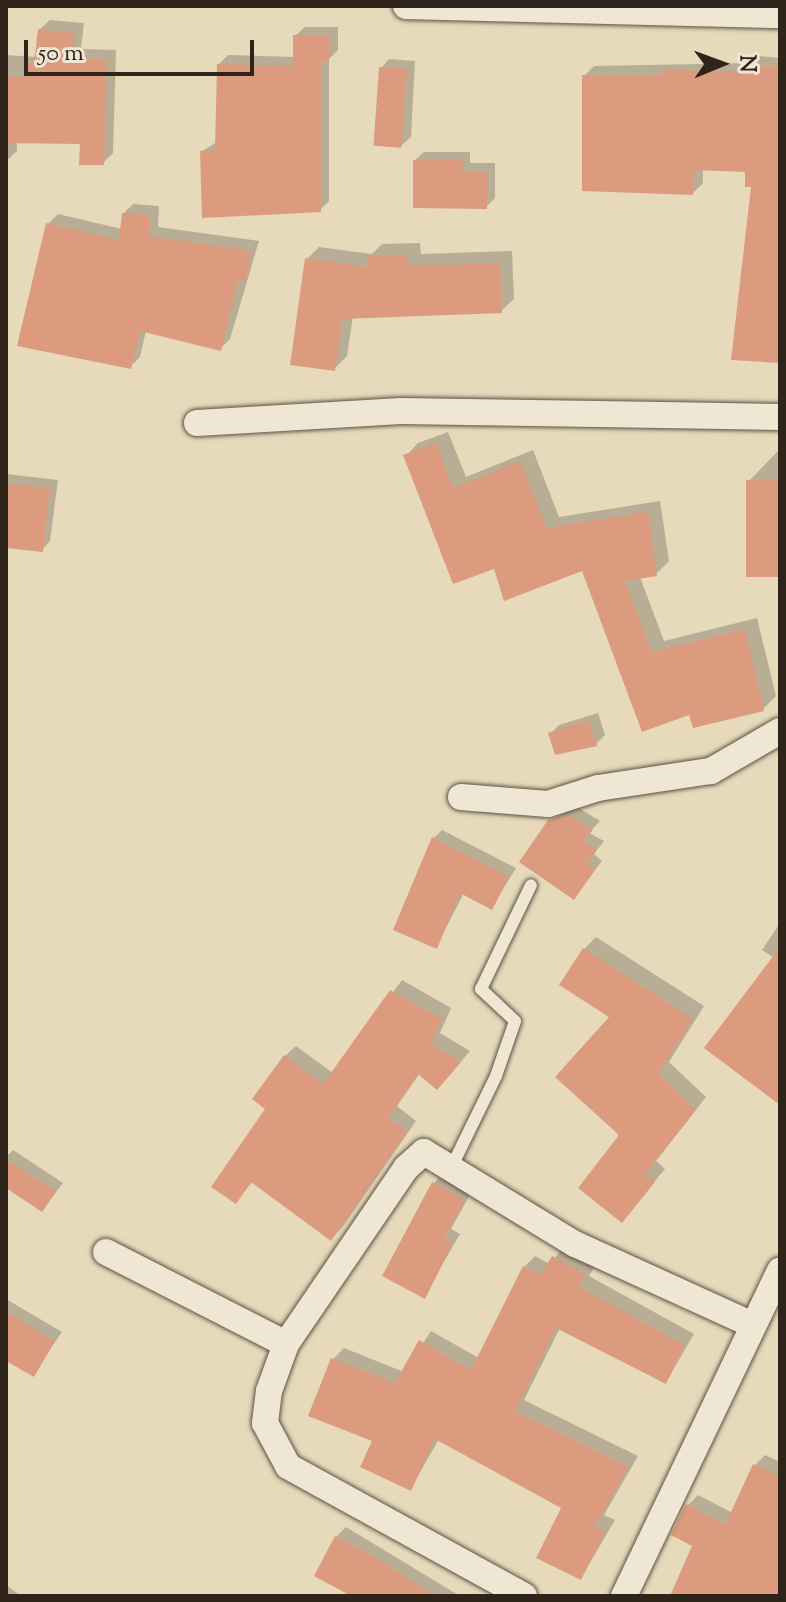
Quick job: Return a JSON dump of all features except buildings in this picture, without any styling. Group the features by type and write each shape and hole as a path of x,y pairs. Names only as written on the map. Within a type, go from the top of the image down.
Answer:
{"street":[{"path":"406,6 780,15"},
{"path":"197,423 401,411 780,417"},
{"path":"461,797 548,804 598,788 711,771 780,731"},
{"path":"524,1596 288,1466 265,1423 269,1391 286,1344 406,1168 424,1152 452,1166 575,1244 753,1325"},
{"path":"106,1252 286,1344"},
{"path":"624,1596 780,1271"}],"lane":[{"path":"452,1166 496,1076 515,1021 481,989 531,885"}]}
